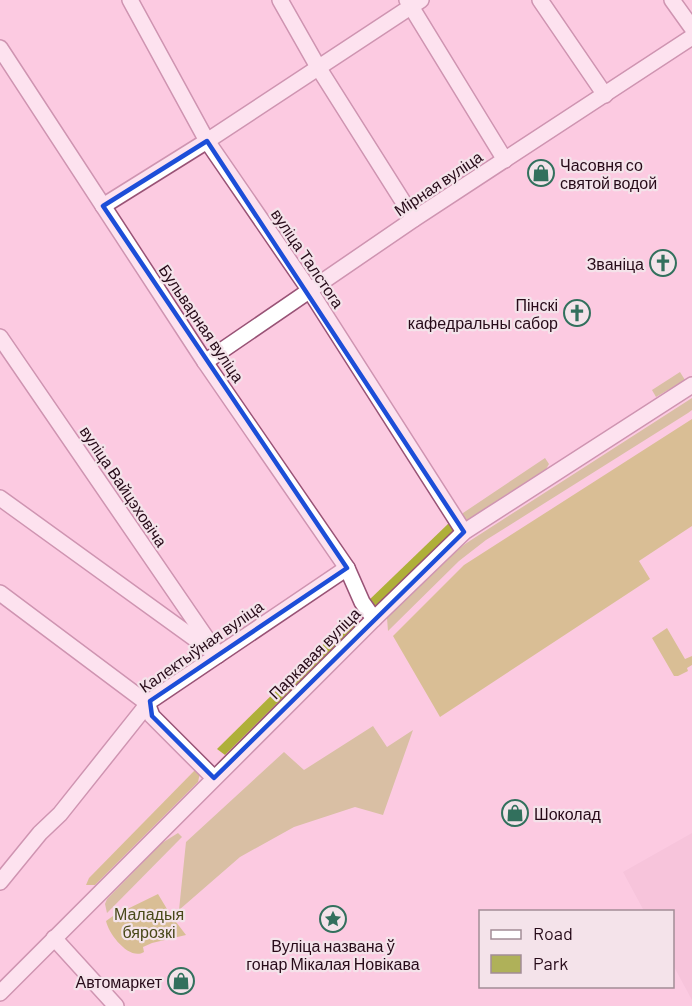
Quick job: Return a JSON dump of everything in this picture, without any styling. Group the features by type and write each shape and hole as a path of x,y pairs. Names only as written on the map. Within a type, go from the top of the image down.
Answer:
{"street":[{"name":"вуліца Талстога","path":"130,0 207,141 310,291 464,532"},
{"path":"280,0 318,67 414,219"},
{"path":"540,0 605,95"},
{"path":"672,0 692,28"},
{"path":"103,206 207,141 413,2 505,159"},
{"name":"Мірная вуліца","path":"205,362 414,219 692,37"},
{"name":"Бульварная вуліца","path":"0,48 205,362 347,568 362,602 374,619"},
{"name":"вуліца Вайцэховіча","path":"0,337 218,655"},
{"name":"Паркавая вуліца","path":"0,993 464,532 692,385"},
{"path":"0,498 218,655"},
{"name":"Калектыўная вуліца","path":"0,882 40,833 60,814 147,704 347,568"},
{"path":"0,593 147,704 152,716 214,778"},
{"path":"54,938 116,1006"}],"highlighted area":[{"path":"207,141 464,532 214,778 152,716 150,701 347,568 103,206"}],"shaded area":[{"path":"692,833 692,1000 674,967 674,910 643,910 623,872"}],"green space":[{"path":"680,372 685,380 656,397 652,390"},
{"path":"692,398 692,410 688,413 486,540 459,561 388,631 387,618 465,544"},
{"path":"692,419 692,526 639,561 650,579 440,717 393,636 464,565"},
{"path":"545,458 549,464 545,471 507,494 467,523 463,513"},
{"path":"449,523 454,527 453,532 373,609 367,602"},
{"path":"349,619 356,625 225,755 217,749"},
{"path":"667,628 685,659 692,656 692,665 687,668 688,671 678,676 674,676 652,638"},
{"path":"373,726 387,747 413,730 383,815 355,807 294,827 240,857 179,910 186,842 284,752 304,770"},
{"path":"196,769 200,773 198,782 95,885 86,885 89,878"},
{"path":"178,833 182,837 107,913 105,904 107,899 162,843"},
{"name":"Маладыя бярозкі","path":"158,894 186,935 152,943 143,947 144,952 133,953 121,945 111,933 106,921"}],"place":[{"name":"Часовня со святой водой","path":"541,173"},
{"name":"Званіца","path":"663,263"},
{"name":"Пінскі кафедральны сабор","path":"577,313"},
{"name":"Шоколад","path":"515,813"},
{"name":"Вуліца названа ў гонар Мікалая Новікава","path":"333,919"},
{"name":"Автомаркет","path":"181,981"}]}
